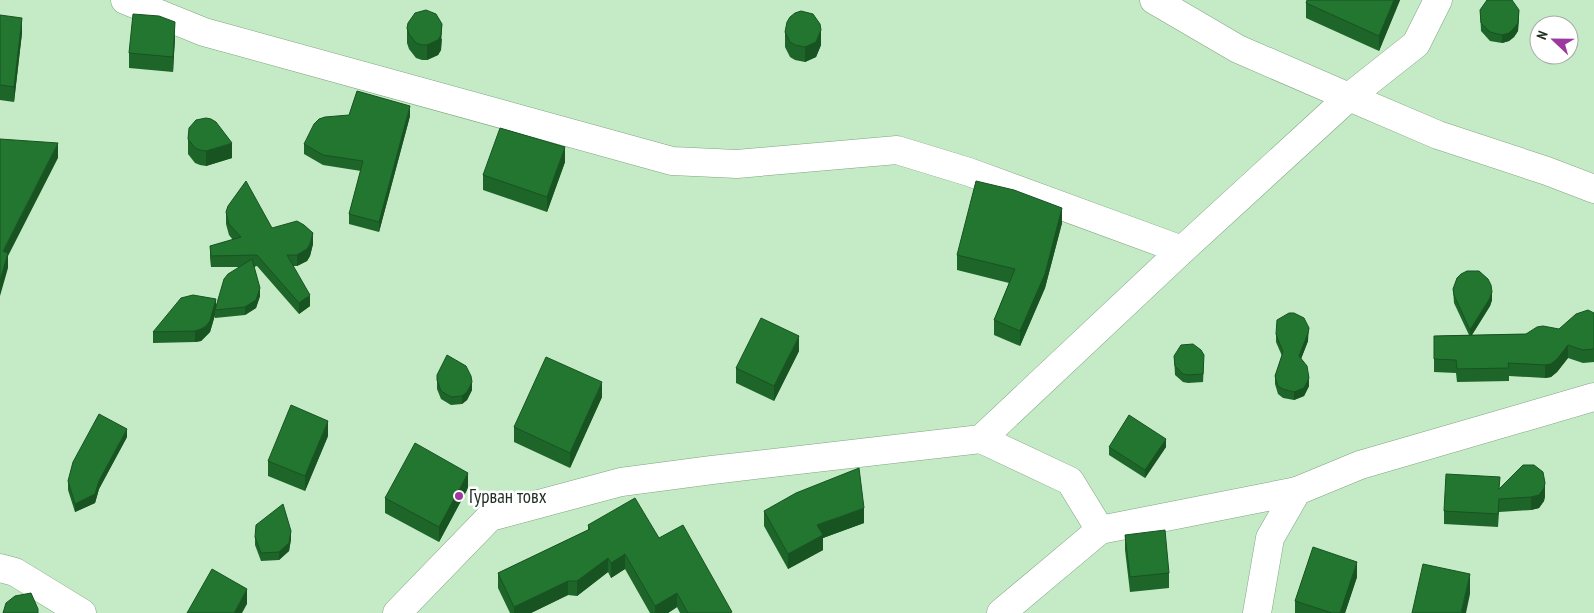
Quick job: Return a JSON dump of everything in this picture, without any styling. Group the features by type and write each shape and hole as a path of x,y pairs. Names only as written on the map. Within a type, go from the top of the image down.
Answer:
{"street":[{"path":"125,0 204,32 672,161 737,164 898,150 969,172 1182,250"},
{"path":"1154,0 1238,49 1349,98 1438,134 1594,189"},
{"path":"981,439 1182,250 1349,98 1416,44 1438,0"},
{"path":"1001,613 1100,530 1297,491 1360,465 1594,397"},
{"path":"397,613 490,517 621,482 712,470 981,439 1070,481 1100,530"},
{"path":"1257,613 1270,538 1297,491"},
{"path":"0,568 15,572 82,613"}],"building":[{"path":"1307,0 1394,0 1379,36 1306,3"},
{"path":"1487,0 1512,0 1519,10 1518,23 1509,33 1502,35 1490,32 1481,23 1480,10"},
{"path":"426,10 436,14 442,24 441,35 438,40 422,45 416,43 407,28 415,13"},
{"path":"801,11 813,14 820,24 821,30 816,42 805,47 790,42 785,32 790,17"},
{"path":"133,14 159,16 175,22 173,57 129,53"},
{"path":"0,15 22,18 14,87 0,85"},
{"path":"357,91 410,106 379,222 349,214 363,161 323,155 304,144 314,124 319,119 349,115"},
{"path":"206,118 216,122 232,143 206,151 195,148 188,139 189,128 196,120"},
{"path":"500,128 565,147 547,197 483,175"},
{"path":"0,139 58,143 3,251 8,253 0,281"},
{"path":"246,181 272,228 297,221 313,233 307,249 297,255 287,255 310,295 299,303 257,255 211,256 210,246 241,237 229,224 226,212 228,206"},
{"path":"976,181 1014,190 1062,208 1045,274 1020,331 994,320 1015,269 957,255"},
{"path":"252,259 260,288 256,300 245,307 215,310 224,279 228,274"},
{"path":"1467,271 1479,271 1488,279 1492,292 1470,330 1453,289 1457,278"},
{"path":"193,295 216,299 210,321 206,326 195,331 153,332 181,298"},
{"path":"1588,310 1594,313 1594,349 1583,350 1568,345 1551,364 1508,363 1509,368 1457,369 1456,360 1434,359 1434,336 1526,334 1537,327 1543,326 1559,329 1576,314"},
{"path":"1289,313 1294,313 1304,318 1309,328 1299,356 1307,366 1309,378 1304,388 1294,392 1278,386 1275,376 1283,352 1276,334 1277,320"},
{"path":"761,318 799,336 774,386 736,368"},
{"path":"1193,344 1204,355 1203,374 1183,374 1175,366 1174,356 1181,345"},
{"path":"447,355 466,366 471,376 472,382 467,392 462,396 451,397 441,391 437,375"},
{"path":"546,357 602,382 570,453 514,427"},
{"path":"291,405 328,421 305,476 268,461"},
{"path":"99,414 127,429 99,481 95,494 75,504 68,481 73,462"},
{"path":"1129,415 1166,439 1145,470 1109,447"},
{"path":"415,443 468,473 439,527 385,498"},
{"path":"1523,465 1534,465 1543,472 1545,483 1539,495 1499,499 1498,514 1444,511 1446,474 1500,477 1499,489"},
{"path":"859,468 864,508 817,525 823,535 788,554 764,511 796,493"},
{"path":"635,498 659,538 683,525 732,612 688,613 677,593 655,606 625,554 611,563 608,558 577,581 568,581 514,607 498,573 590,529 588,525"},
{"path":"283,504 291,531 289,543 279,552 261,553 255,537 256,525"},
{"path":"1165,530 1169,573 1130,577 1125,535"},
{"path":"1313,547 1357,562 1340,613 1332,613 1295,601"},
{"path":"1423,564 1470,574 1461,613 1412,613"},
{"path":"212,569 247,589 234,613 187,613"},
{"path":"31,593 38,613 3,613 6,603 15,596"}],"place":[{"name":"Гурван товх","path":"459,496"}]}
